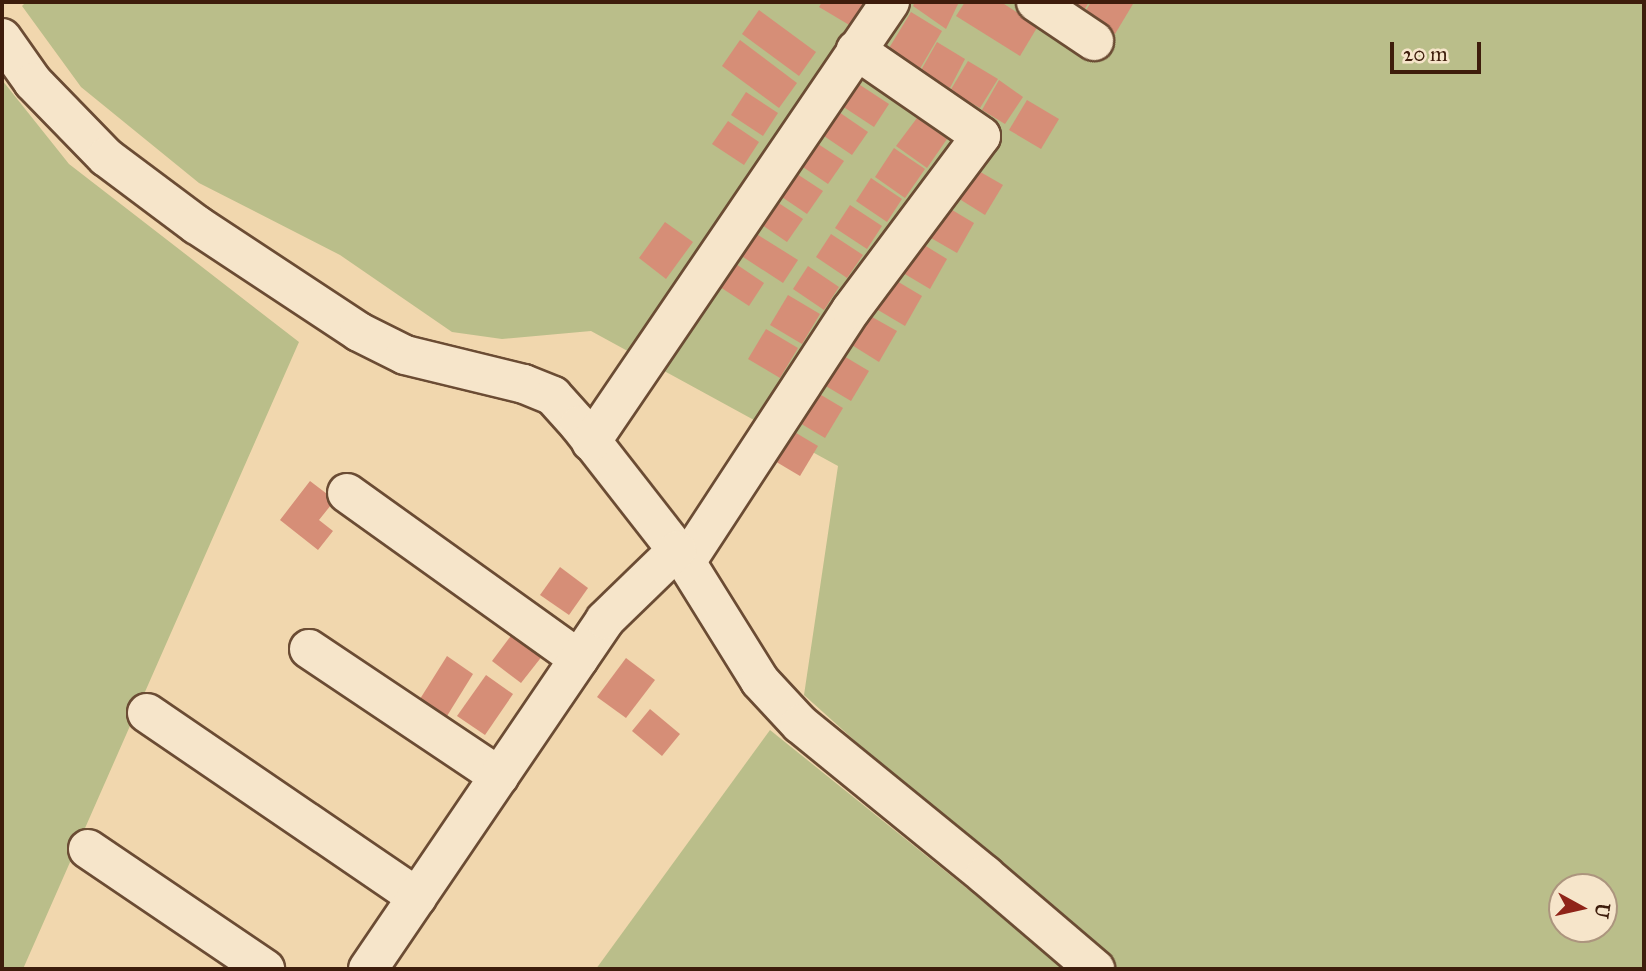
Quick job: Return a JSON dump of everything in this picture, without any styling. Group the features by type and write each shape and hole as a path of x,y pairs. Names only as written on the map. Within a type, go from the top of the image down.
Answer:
{"street":[{"path":"592,442 890,2"},
{"path":"1036,2 1094,41"},
{"path":"2,37 33,82 106,157 197,225 359,332 405,355 524,384 553,396 682,556 760,681 800,724 985,874 1095,969"},
{"path":"368,969 606,620 682,556 851,310 981,136 856,50"},
{"path":"347,493 579,659"},
{"path":"309,649 499,776"},
{"path":"147,713 417,897"},
{"path":"88,849 265,969"}],"green space":[{"path":"26,2 1644,2 1644,969 1114,969 1073,937 804,695 838,466 591,331 502,339 452,332 340,255 199,183 81,87 22,6"},
{"path":"2,80 69,164 299,342 23,969 2,969"},
{"path":"770,730 1067,969 596,969"}],"building":[{"path":"822,2 866,2 851,26 819,7"},
{"path":"915,2 959,2 946,29 913,6"},
{"path":"965,2 1001,2 1038,26 1020,56 956,16"},
{"path":"1065,2 1089,2 1083,12"},
{"path":"1091,2 1133,4 1115,34 1084,14"},
{"path":"759,10 816,52 799,76 742,34"},
{"path":"911,12 942,31 918,72 886,53"},
{"path":"740,40 797,83 779,108 722,66"},
{"path":"937,42 965,59 950,88 920,72"},
{"path":"968,61 998,79 980,108 950,91"},
{"path":"999,80 1023,97 1005,124 982,110"},
{"path":"857,83 889,104 874,127 842,106"},
{"path":"746,92 778,113 763,136 731,115"},
{"path":"1027,100 1059,119 1041,149 1009,130"},
{"path":"836,110 868,132 852,155 821,134"},
{"path":"917,118 947,139 927,168 896,146"},
{"path":"728,121 759,142 744,165 712,144"},
{"path":"812,140 844,161 828,184 797,163"},
{"path":"894,148 925,169 905,198 875,177"},
{"path":"970,166 1003,185 985,215 953,195"},
{"path":"791,170 823,191 807,214 776,193"},
{"path":"871,178 902,199 887,222 856,201"},
{"path":"771,198 803,219 787,242 756,221"},
{"path":"942,204 974,223 957,253 924,234"},
{"path":"850,205 882,226 867,249 835,228"},
{"path":"665,222 693,242 666,279 639,258"},
{"path":"755,233 798,260 783,283 740,255"},
{"path":"831,234 863,255 847,278 816,257"},
{"path":"916,240 947,259 930,289 898,270"},
{"path":"733,262 764,283 749,306 717,285"},
{"path":"808,266 839,287 824,310 793,289"},
{"path":"890,277 922,296 905,326 873,307"},
{"path":"788,295 820,314 802,344 770,325"},
{"path":"865,313 897,331 879,362 847,342"},
{"path":"766,329 798,348 780,378 748,359"},
{"path":"837,352 869,371 851,401 819,382"},
{"path":"811,389 843,408 825,438 793,419"},
{"path":"786,427 818,446 800,476 768,457"},
{"path":"310,481 335,500 319,520 333,531 318,550 280,520"},
{"path":"560,567 588,588 569,615 540,595"},
{"path":"513,633 543,655 521,683 492,661"},
{"path":"447,656 473,674 447,716 420,699"},
{"path":"626,658 655,680 626,718 597,697"},
{"path":"486,675 513,694 485,735 457,716"},
{"path":"650,709 680,734 662,756 632,731"}]}
